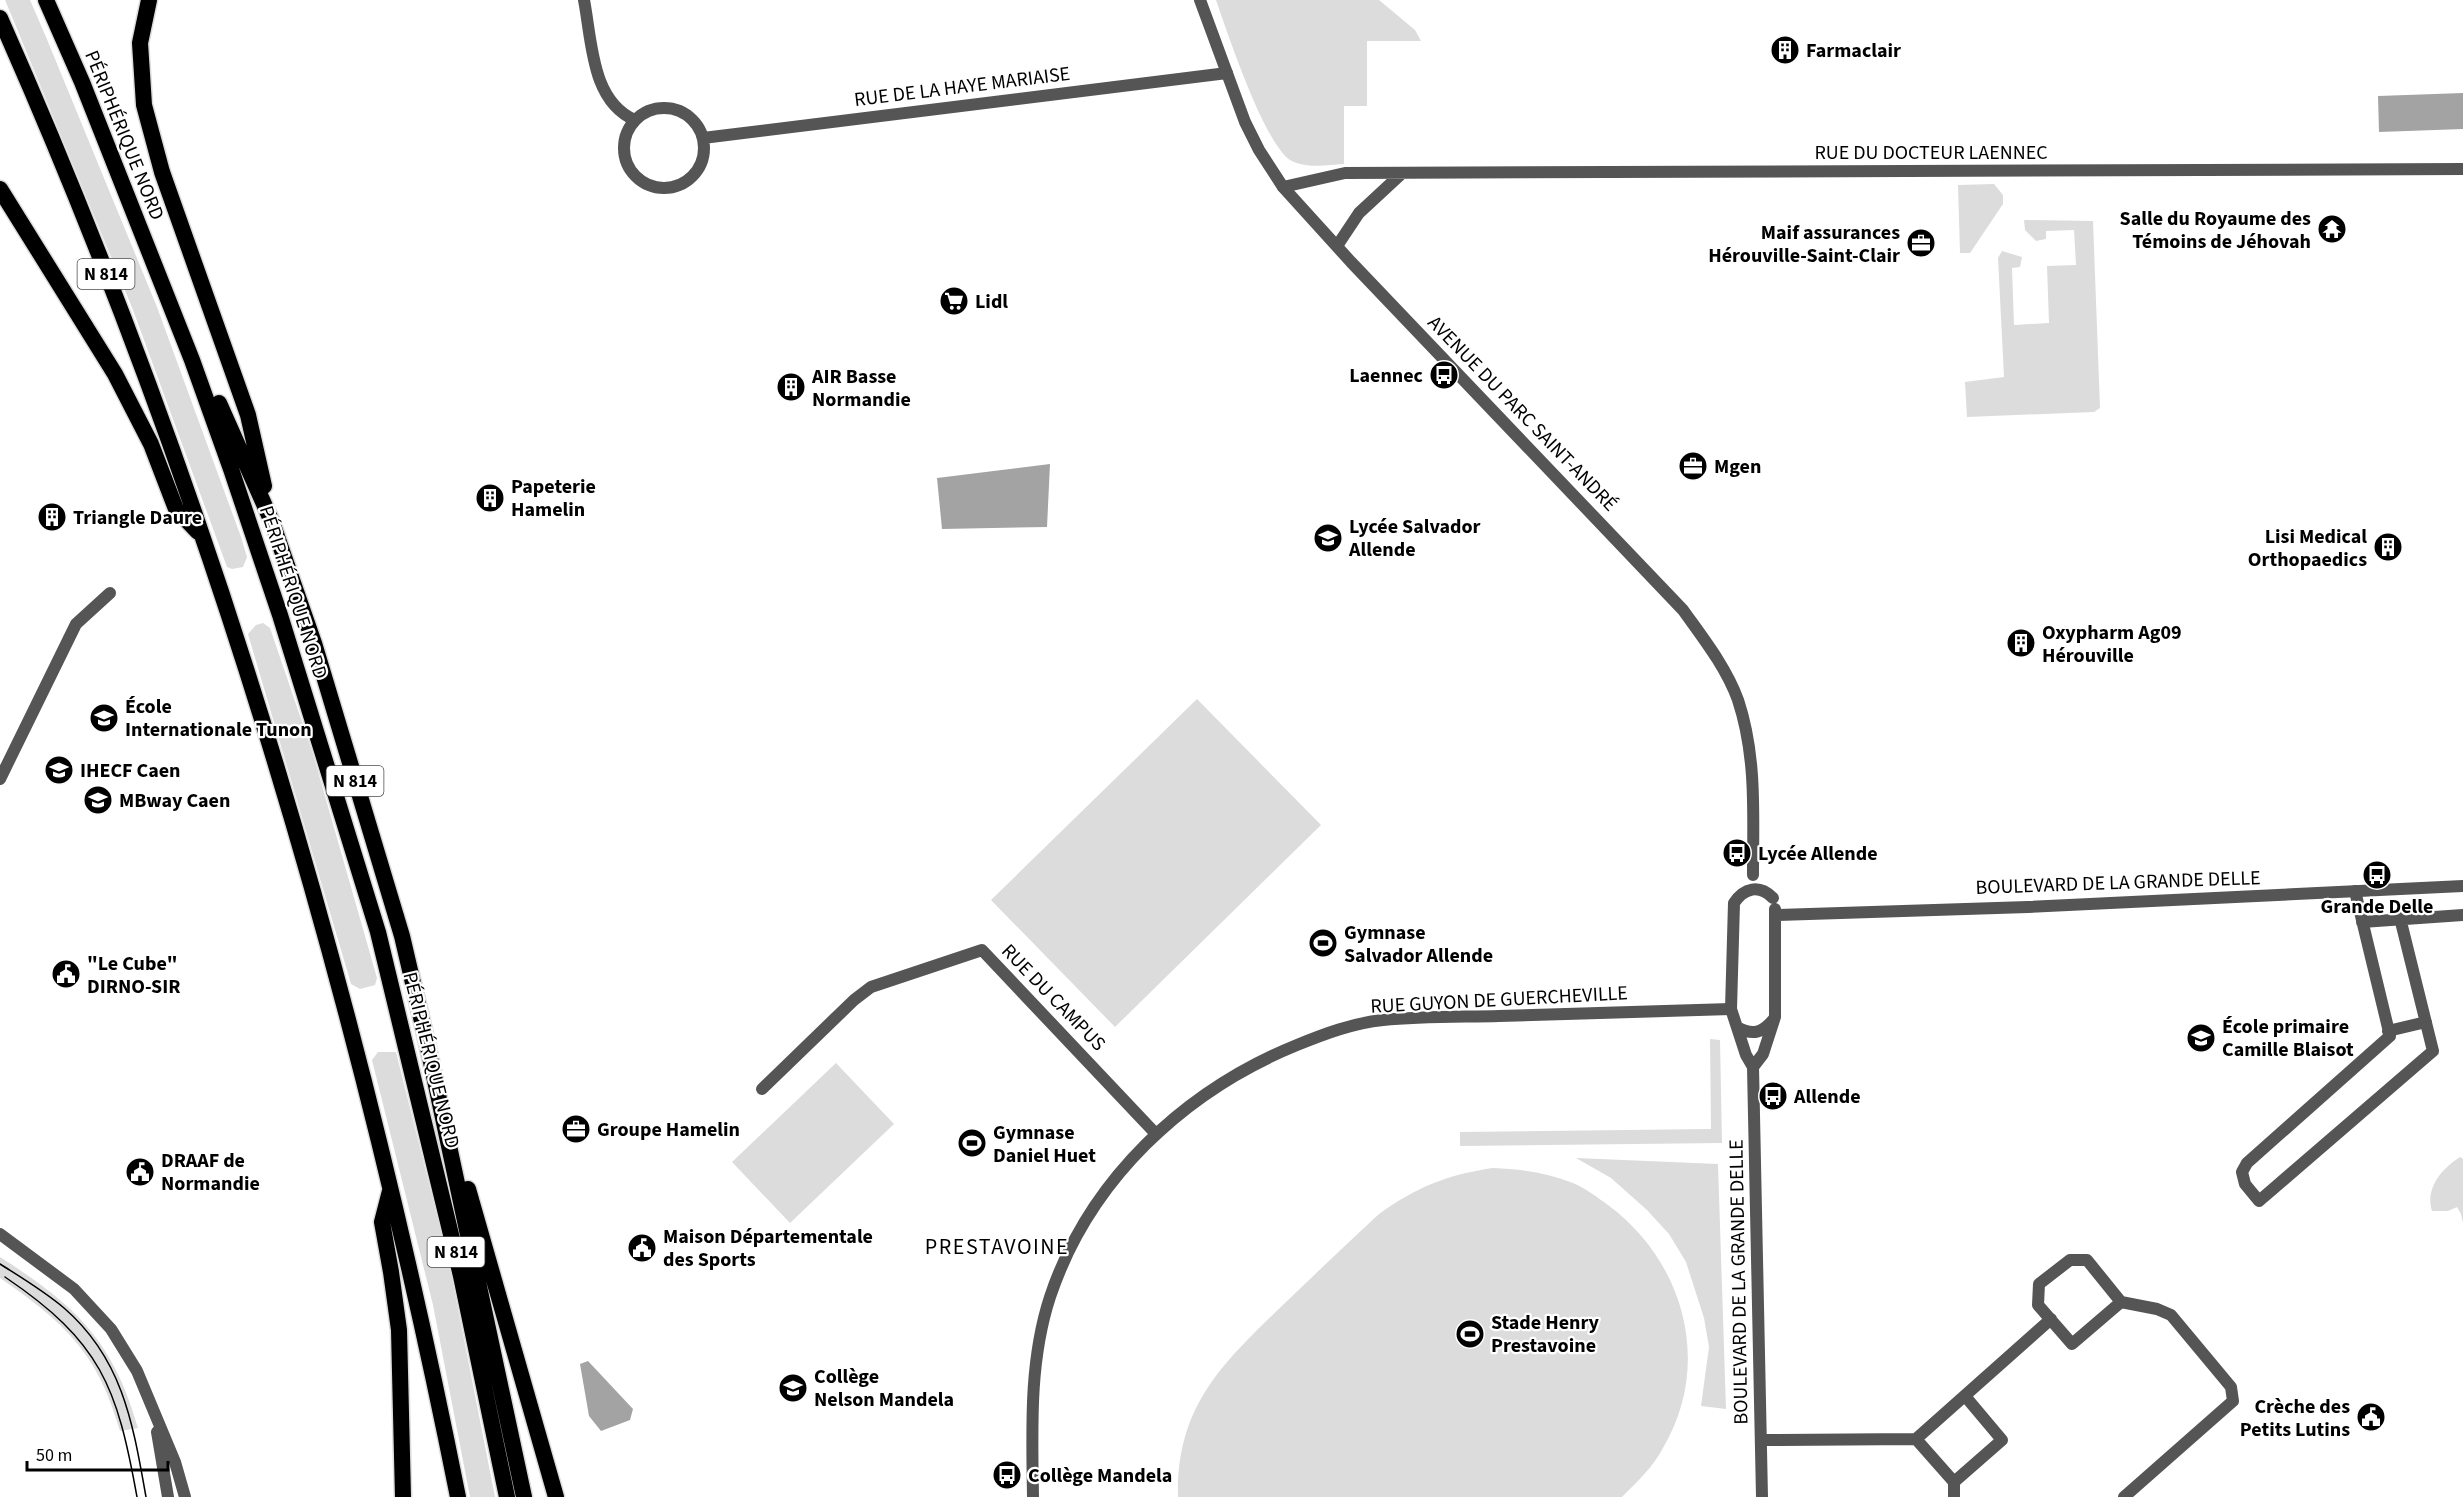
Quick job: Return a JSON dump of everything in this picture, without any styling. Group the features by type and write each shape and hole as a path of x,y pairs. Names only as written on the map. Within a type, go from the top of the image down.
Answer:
{"highway":[{"name":"PÉRIPHÉRIQUE NORD","path":"46,0 82,82 142,233 192,360 231,469 283,626 378,933 462,1276 507,1497"},
{"name":"N 814","path":"149,0 140,43 144,105 162,172 248,415 272,522"},
{"name":"N 814","path":"0,18 40,108 128,330 182,475 301,849 391,1187 426,1337 458,1497"},
{"name":"N 814","path":"0,189 115,374 151,444 176,509 201,535"},
{"name":"N 814","path":"142,233 272,522 314,643 402,936 524,1497"},
{"name":"N 814","path":"427,1043 556,1497"},
{"name":"N 814","path":"391,1187 382,1222 392,1272 399,1330 403,1497"}],"street":[{"path":"584,0 598,77 608,99 622,114 635,120"},
{"name":"AVENUE DU PARC SAINT-ANDRÉ","path":"1200,0 1245,122 1259,150 1283,187 1675,601 1706,640 1737,699 1748,740 1753,784 1753,874"},
{"name":"RUE DE LA HAYE MARIAISE","path":"703,138 1227,73"},
{"path":"656,108 680,111 690,118 698,127 703,138 704,152 700,166 692,177 673,186 653,186 640,180 631,170 625,158 626,138 635,120 645,112 656,108"},
{"name":"RUE DU DOCTEUR LAENNEC","path":"1283,187 1346,173 1400,175 2463,169"},
{"path":"1337,246 1359,213 1400,175"},
{"path":"0,779 76,624 110,593"},
{"path":"1734,903 1753,874 1773,898"},
{"name":"BOULEVARD DE LA GRANDE DELLE","path":"1775,915 2039,906 2463,885"},
{"path":"1734,903 1739,896 1750,889 1762,890 1773,898"},
{"path":"2355,891 2390,1036 2247,1163 2242,1172 2245,1184 2259,1201 2433,1051 2400,918"},
{"name":"BOULEVARD DE LA GRANDE DELLE","path":"1753,1067 1763,1054 1775,1017 1773,898"},
{"name":"BOULEVARD DE LA GRANDE DELLE","path":"1734,903 1731,1009 1746,1055 1753,1067 1762,1497"},
{"path":"2362,922 2463,915"},
{"name":"RUE DU CAMPUS","path":"762,1089 854,1000 871,987 982,950 1156,1134"},
{"name":"RUE GUYON DE GUERCHEVILLE","path":"1033,1497 1032,1405 1036,1366 1050,1298 1071,1247 1087,1219 1130,1161 1156,1134 1200,1098 1266,1058 1346,1028 1383,1020 1731,1009"},
{"path":"1737,1026 1747,1033 1755,1032 1766,1029 1775,1017"},
{"path":"2388,1031 2426,1022"},
{"path":"0,1234 74,1289 100,1317 125,1350 137,1371 175,1462 184,1497"},
{"path":"2121,1302 2072,1344 2038,1305 2039,1284 2070,1260 2087,1260 2121,1302 2157,1309 2171,1315 2231,1387 2233,1401 2124,1497"},
{"path":"1761,1440 1916,1439 2051,1319"},
{"path":"1954,1482 2002,1440 1965,1396"},
{"path":"155,1416 168,1497"},
{"path":"1916,1439 1954,1482 1954,1497"}],"shaded area":[{"path":"5,0 30,0 46,37 157,307 241,537 247,557 243,567 232,569 227,567 133,310"},
{"path":"1216,0 1379,0 1415,30 1421,41 1367,41 1367,106 1344,106 1344,164 1302,165 1290,160 1280,150 1269,132 1247,86"},
{"path":"2463,93 2463,129 2379,132 2378,96"},
{"path":"1994,184 2003,195 2003,204 1970,253 1960,253 1958,185"},
{"path":"2024,220 2093,221 2100,408 2094,412 1967,417 1965,382 2004,377 1998,258 2002,251 2022,257 2020,267 2012,268 2014,325 2049,323 2047,266 2076,265 2074,230 2046,231 2046,239 2036,241 2025,230"},
{"path":"1050,464 1047,527 942,529 937,478"},
{"path":"263,623 270,628 313,754 377,978 375,985 360,989 351,984 248,634 256,625"},
{"path":"1197,699 1321,825 1115,1027 991,900"},
{"path":"1710,1039 1720,1040 1722,1143 1460,1146 1460,1132 1711,1129"},
{"path":"378,1052 396,1052 450,1268 495,1497 470,1497 433,1305 372,1060"},
{"path":"836,1063 894,1124 790,1223 732,1162"},
{"path":"2460,1157 2463,1159 2463,1223 2457,1207 2448,1211 2432,1211 2430,1203 2436,1180"},
{"path":"1576,1158 1718,1164 1726,1409 1701,1406 1709,1347 1704,1318 1686,1262 1669,1234 1647,1210 1611,1178"},
{"name":"Stade Henry Prestavoine","path":"1493,1168 1544,1174 1582,1187 1608,1205 1634,1228 1656,1255 1672,1284 1683,1316 1688,1349 1686,1382 1678,1416 1663,1448 1639,1480 1622,1497 1178,1497 1185,1436 1195,1411 1208,1388 1242,1345 1379,1214 1419,1189 1461,1174"},
{"path":"0,1257 50,1292 88,1328 116,1371 128,1397 138,1428 120,1431 111,1404 90,1360 61,1326 0,1278"},
{"path":"588,1361 633,1409 630,1420 601,1431 589,1416 580,1364"}],"tram line":[{"path":"0,1264 41,1290 64,1308 84,1328 100,1349 122,1394 130,1419 146,1497"},
{"path":"5,1277 63,1323 84,1346 100,1370 112,1396 121,1425 137,1497"}],"place":[{"name":"Farmaclair","path":"1785,50"},
{"name":"Salle du Royaume des Témoins de Jéhovah","path":"2332,229"},
{"name":"Maif assurances Hérouville-Saint-Clair","path":"1921,243"},
{"name":"Lidl","path":"954,301"},
{"name":"Laennec","path":"1444,375"},
{"name":"AIR Basse Normandie","path":"791,387"},
{"name":"Mgen","path":"1693,466"},
{"name":"Papeterie Hamelin","path":"490,498"},
{"name":"Triangle Daure","path":"52,517"},
{"name":"Lycée Salvador Allende","path":"1328,538"},
{"name":"Lisi Medical Orthopaedics","path":"2388,547"},
{"name":"Oxypharm Ag09 Hérouville","path":"2021,643"},
{"name":"École Internationale Tunon","path":"104,718"},
{"name":"IHECF Caen","path":"59,770"},
{"name":"MBway Caen","path":"98,800"},
{"name":"Lycée Allende","path":"1737,853"},
{"name":"Grande Delle","path":"2377,875"},
{"name":"Gymnase Salvador Allende","path":"1323,943"},
{"name":"\"Le Cube\" DIRNO-SIR","path":"66,974"},
{"name":"École primaire Camille Blaisot","path":"2201,1038"},
{"name":"Allende","path":"1773,1096"},
{"name":"Groupe Hamelin","path":"576,1129"},
{"name":"Gymnase Daniel Huet","path":"972,1143"},
{"name":"DRAAF de Normandie","path":"140,1172"},
{"name":"Maison Départementale des Sports","path":"642,1248"},
{"name":"Stade Henry Prestavoine","path":"1470,1334"},
{"name":"Collège Nelson Mandela","path":"793,1388"},
{"name":"Crèche des Petits Lutins","path":"2371,1417"},
{"name":"Collège Mandela","path":"1007,1475"}],"district":[{"name":"PRESTAVOINE","path":"997,1246"}]}
